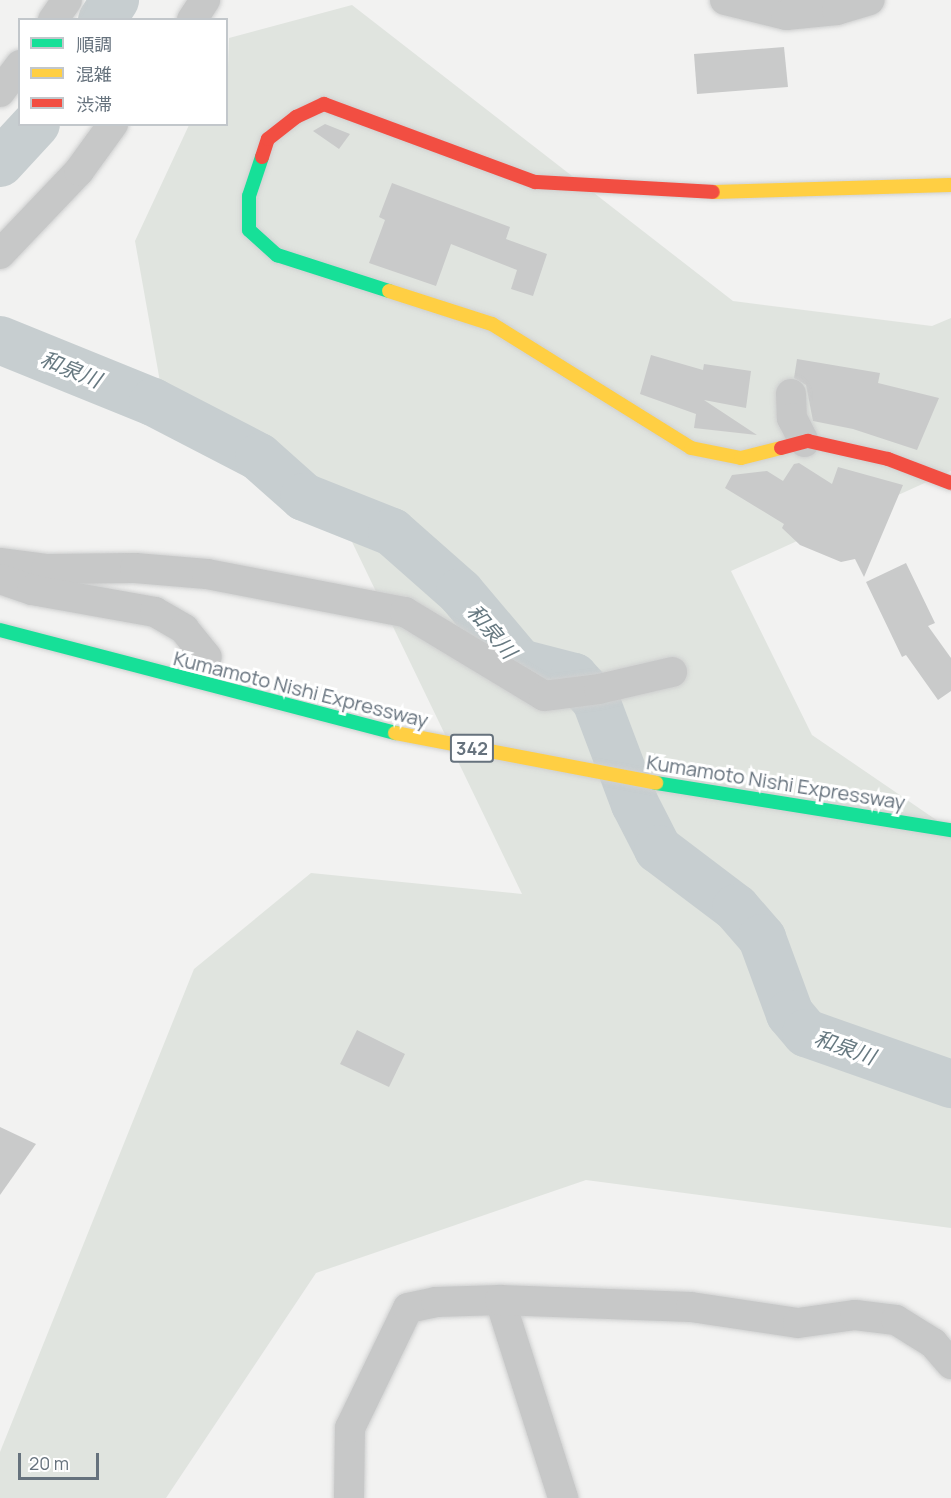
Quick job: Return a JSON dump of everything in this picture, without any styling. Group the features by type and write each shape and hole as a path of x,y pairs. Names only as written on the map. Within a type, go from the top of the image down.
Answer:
{"main road":[{"path":"951,185 692,192 686,189 535,182 324,104 296,117 268,139 249,196 249,230 277,255 492,324 692,448 741,458 804,442 888,459 951,483"},
{"name":"Kumamoto Nishi Expressway","path":"0,630 412,737 712,793 951,830"}],"street":[{"path":"54,18 67,0"},
{"path":"193,18 205,0"},
{"path":"725,0 786,15 837,10 870,0"},
{"path":"0,92 18,68"},
{"path":"0,254 79,171 113,126"},
{"path":"791,394 792,418 804,442"},
{"path":"0,563 46,569 135,568 207,574 405,612 544,696 599,689 672,672"},
{"path":"0,579 32,590 155,612 184,629 207,657"},
{"path":"349,1498 350,1428 408,1308 436,1302 500,1300 691,1307 798,1323 855,1315 896,1320 933,1343 951,1364"},
{"path":"500,1300 563,1498"}],"shaded area":[{"path":"352,5 733,301 932,326 951,318 951,471 731,571 812,735 951,830 951,1228 586,1180 316,1273 166,1498 0,1498 0,1452 194,969 311,873 522,894 326,488 162,393 135,241 189,126 228,126 229,38"}],"building":[{"path":"784,47 788,87 697,94 694,54"},
{"path":"325,124 350,134 339,149 313,131"},
{"path":"392,183 510,227 506,239 547,254 533,296 511,289 517,270 451,244 436,286 369,263 385,220 379,217"},
{"path":"651,355 703,370 704,364 751,371 746,408 704,400 757,435 694,428 696,414 640,394"},
{"path":"797,359 880,373 878,383 939,398 917,450 853,429 813,421 806,385 794,378"},
{"path":"799,463 832,484 838,467 903,485 864,577 855,559 841,562 800,545 782,528 784,524 725,488 732,475 767,471 783,481 794,464"},
{"path":"906,563 935,623 928,626 951,658 951,691 938,700 906,655 902,657 866,582"},
{"path":"357,1030 405,1054 389,1087 340,1064"},
{"path":"0,1127 36,1144 0,1195"}],"waterway":[{"path":"103,18 115,0"},
{"path":"0,163 34,126"},
{"name":"和泉川","path":"0,340 153,402 259,457 304,497 392,532 460,592 520,663 574,677 596,701 635,804 658,849 736,908 762,938 790,1014 806,1033 951,1084"}],"traffic: fast":[{"path":"262,157 249,196 249,230 277,255 389,291"},
{"path":"0,630 395,733"},
{"path":"656,783 951,830"}],"traffic: slow":[{"path":"713,192 951,185"},
{"path":"389,291 492,324 691,448 741,458 781,448"},
{"path":"395,733 656,783"}],"traffic: jam":[{"path":"262,157 268,139 296,117 324,104 535,182 713,192"},
{"path":"781,448 808,441 888,459 951,483"}]}
